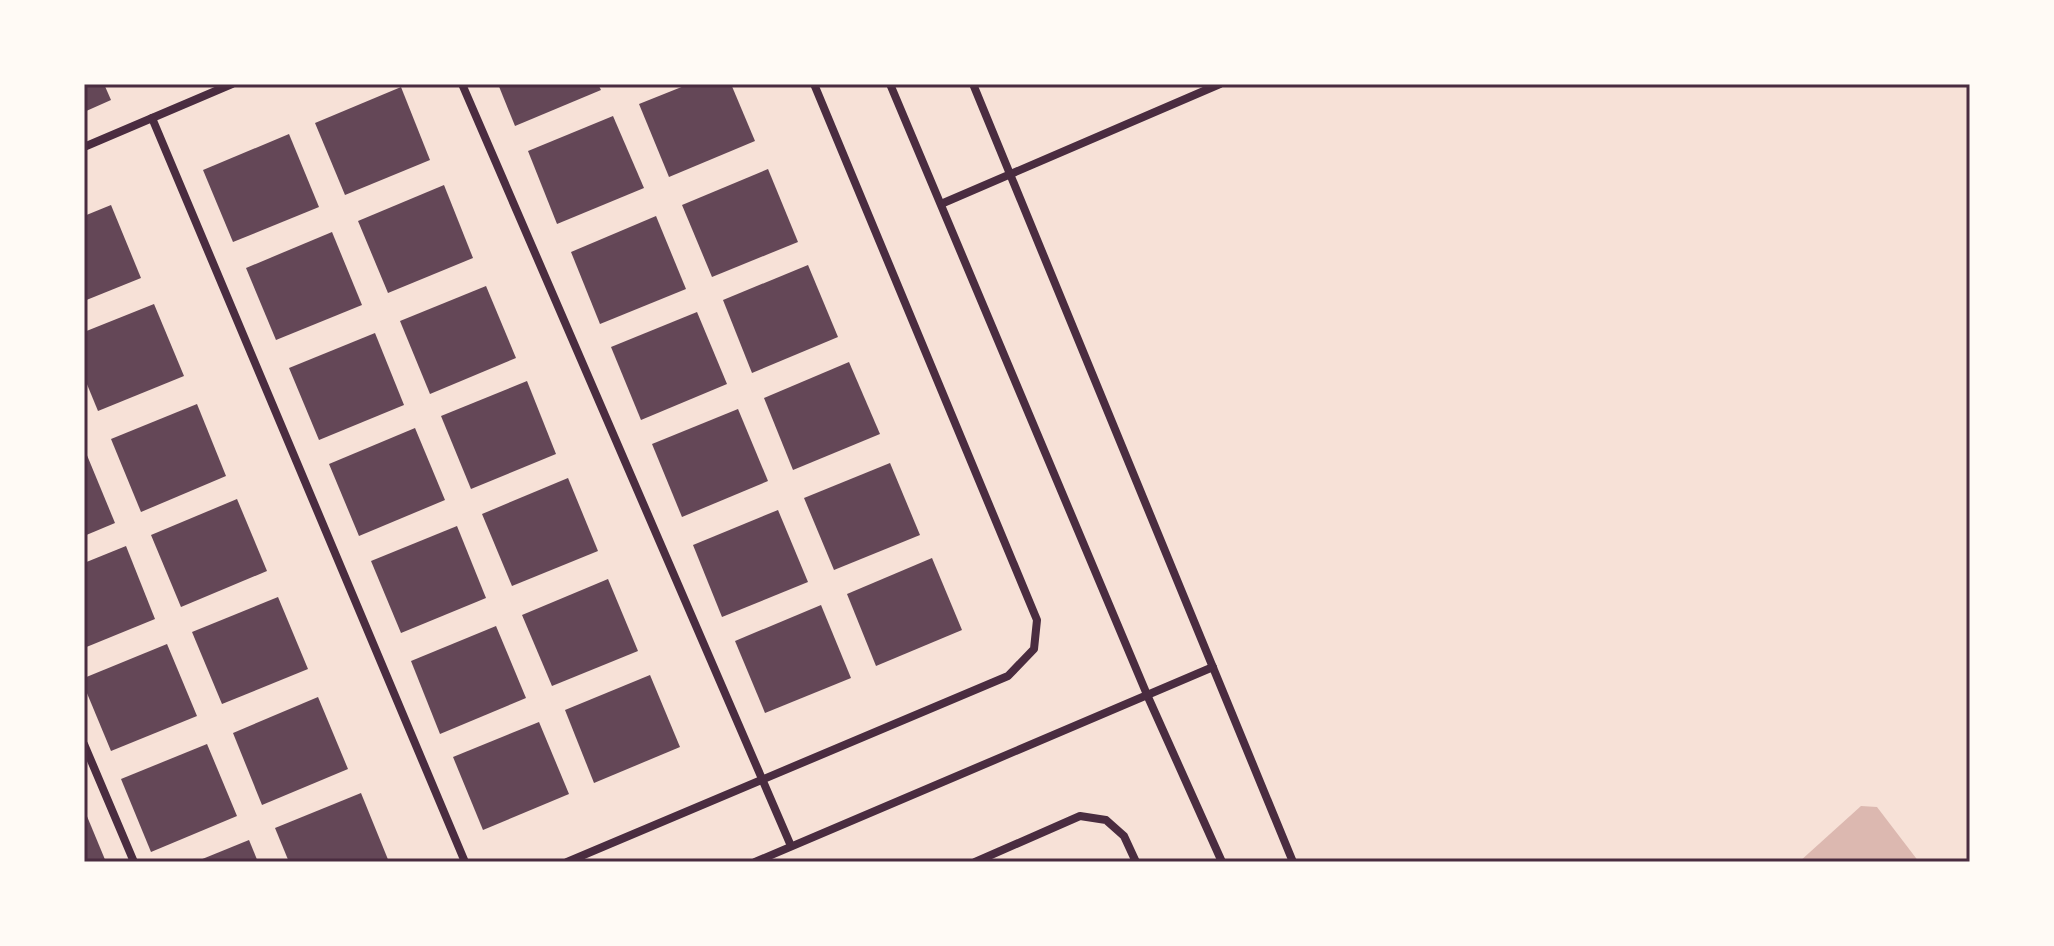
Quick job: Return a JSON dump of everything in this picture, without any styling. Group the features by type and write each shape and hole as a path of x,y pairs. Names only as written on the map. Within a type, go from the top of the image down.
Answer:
{"street":[{"path":"84,147 232,84"},
{"path":"462,84 791,846"},
{"path":"567,862 1008,676 1034,649 1037,620 814,84"},
{"path":"890,84 1148,697 1222,862"},
{"path":"973,84 1293,862"},
{"path":"941,204 1220,84"},
{"path":"152,118 465,862"},
{"path":"755,862 1213,667"},
{"path":"84,744 134,862"},
{"path":"975,862 1080,816 1106,820 1124,836 1136,862"}],"shaded area":[{"path":"1861,806 1877,807 1919,862 1799,862"}],"building":[{"path":"84,84 104,84 111,100 84,112"},
{"path":"498,84 598,84 601,90 515,126"},
{"path":"689,84 731,84 755,141 669,177 639,104"},
{"path":"401,87 430,160 345,195 315,123"},
{"path":"613,116 644,188 557,224 528,151"},
{"path":"289,134 319,207 233,242 203,170"},
{"path":"768,169 798,242 712,277 682,205"},
{"path":"444,185 473,258 388,293 358,221"},
{"path":"111,205 141,278 84,301 84,216"},
{"path":"656,216 686,289 600,324 571,252"},
{"path":"332,232 362,305 276,340 246,268"},
{"path":"808,265 838,337 752,373 723,300"},
{"path":"486,286 516,358 430,394 400,321"},
{"path":"154,304 184,376 98,411 84,377 84,332"},
{"path":"697,312 727,384 641,420 611,347"},
{"path":"375,333 404,405 319,440 289,368"},
{"path":"849,362 880,434 793,470 764,398"},
{"path":"527,381 556,454 471,489 441,416"},
{"path":"197,404 226,476 141,512 111,439"},
{"path":"738,409 768,481 682,517 652,444"},
{"path":"415,428 445,500 359,536 329,464"},
{"path":"84,448 115,523 84,536"},
{"path":"890,463 920,535 834,570 804,498"},
{"path":"568,478 598,551 512,586 482,514"},
{"path":"237,499 267,571 181,607 151,535"},
{"path":"778,510 808,582 722,617 693,545"},
{"path":"457,526 486,598 401,633 371,561"},
{"path":"126,546 155,619 84,648 84,563"},
{"path":"932,558 962,630 876,666 847,594"},
{"path":"608,579 638,651 552,686 522,615"},
{"path":"278,597 308,669 222,704 192,632"},
{"path":"821,605 851,678 765,713 735,641"},
{"path":"496,626 526,698 440,734 411,661"},
{"path":"167,644 197,716 111,751 84,686 84,678"},
{"path":"650,675 680,747 594,783 565,710"},
{"path":"318,697 348,769 262,805 233,733"},
{"path":"539,722 569,794 483,830 453,757"},
{"path":"207,744 237,816 151,852 121,779"},
{"path":"361,793 389,862 289,862 275,828"},
{"path":"84,809 106,862 84,862"},
{"path":"249,840 258,862 195,862"}]}
